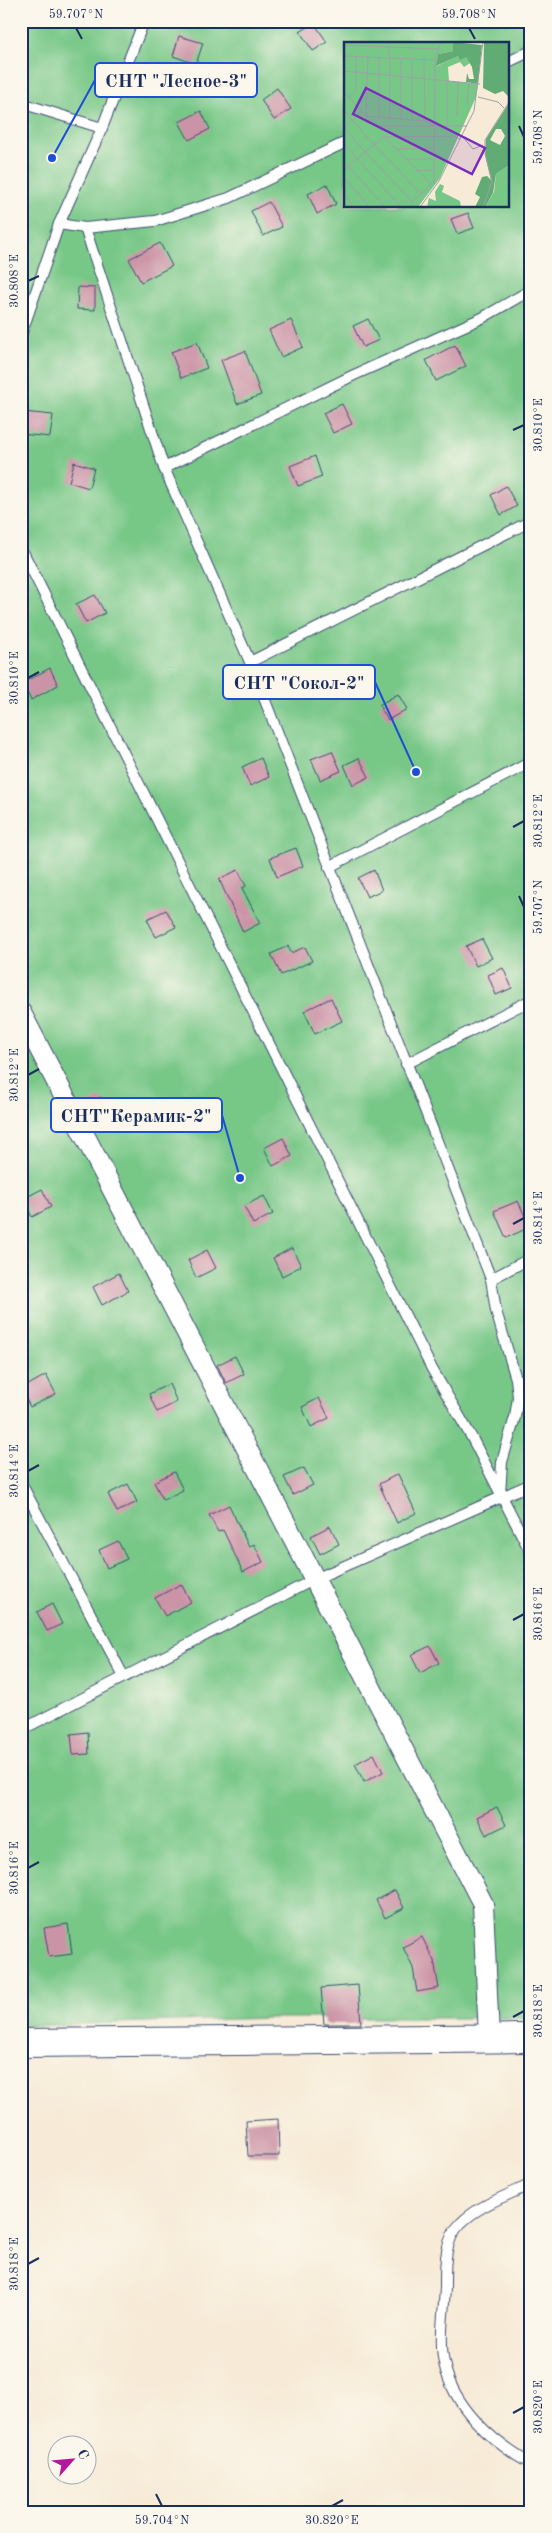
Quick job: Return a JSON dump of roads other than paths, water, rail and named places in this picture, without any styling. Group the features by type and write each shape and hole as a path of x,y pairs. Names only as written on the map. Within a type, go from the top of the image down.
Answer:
{"street":[{"path":"21,1014 483,1904 488,2038"},
{"path":"21,2043 531,2038"}],"lane":[{"path":"21,335 59,224 102,128 144,21"},
{"path":"510,61 531,51"},
{"path":"21,103 102,128"},
{"path":"59,224 85,228 156,221 228,198 344,143"},
{"path":"85,228 164,468 250,662 491,1279 496,1311 516,1379 518,1398 516,1417 502,1462 500,1496"},
{"path":"164,468 354,375 482,318 531,290"},
{"path":"250,662 531,521"},
{"path":"21,548 432,1369 472,1438 500,1496 531,1553"},
{"path":"329,867 531,762"},
{"path":"406,1064 531,1000"},
{"path":"491,1279 531,1258"},
{"path":"21,1483 124,1677"},
{"path":"21,1730 315,1579 531,1484"},
{"path":"531,2184 473,2214 460,2223 452,2237 446,2254 442,2342 444,2362 452,2390 456,2396 488,2433 512,2454 531,2464"}],"place":[{"name":"СНТ \"Лесное-3\"","path":"52,158"},
{"name":"СНТ \"Сокол-2\"","path":"416,772"},
{"name":"СНТ\"Керамик-2\"","path":"240,1178"}]}
